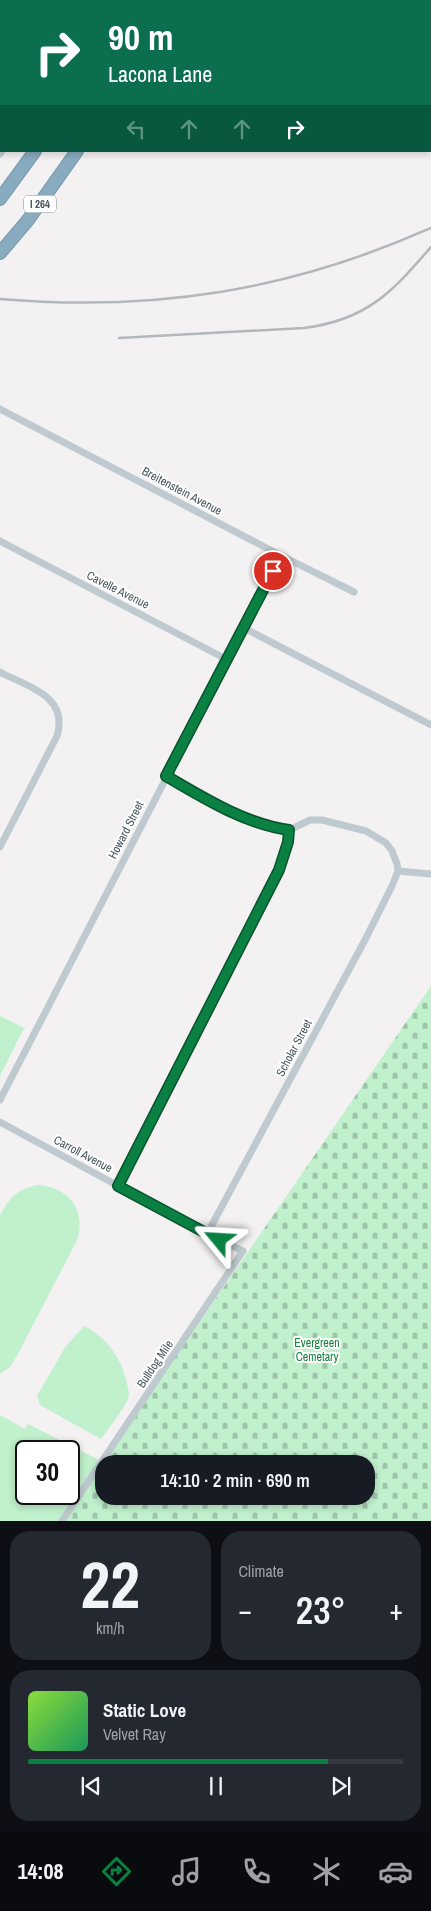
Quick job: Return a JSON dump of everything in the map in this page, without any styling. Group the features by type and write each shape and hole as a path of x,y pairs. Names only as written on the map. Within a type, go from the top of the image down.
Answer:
{"highway":[{"name":"I 264","path":"0,199 34,152"},
{"name":"I 264","path":"0,253 28,220 76,152"}],"street":[{"name":"Breitenstein Avenue","path":"0,409 354,592"},
{"name":"Cavelle Avenue","path":"0,540 226,659"},
{"name":"Howard Street","path":"0,1100 273,571"},
{"path":"244,628 431,725"},
{"path":"0,672 49,698 58,711 60,726 57,736 0,847"},
{"path":"166,776 246,819 272,828 289,830 310,820 338,823 366,830 386,843 395,858 398,871 431,874"},
{"path":"118,1186 279,870 288,842 289,830"},
{"name":"Scholar Street","path":"207,1234 366,938 398,871"},
{"name":"Carroll Avenue","path":"0,1122 207,1234"},
{"name":"Bulldog Mile","path":"62,1521 243,1251 207,1234"}],"green space":[{"name":"Evergreen Cemetary","path":"431,986 431,1521 62,1521 73,1505 80,1505 80,1495 95,1474 95,1505 375,1505 375,1455 108,1455"},
{"path":"0,1016 24,1028 0,1076"},
{"path":"37,1185 58,1190 67,1196 77,1211 79,1231 76,1242 19,1352 10,1367 0,1374 0,1215 15,1195 24,1189"},
{"path":"84,1326 100,1336 117,1357 125,1375 129,1392 126,1403 101,1439 40,1405 37,1396 66,1346"},
{"path":"0,1415 25,1429 28,1424 60,1440 15,1440 15,1505 69,1505 59,1521 0,1521"},
{"path":"80,1450 95,1458 95,1466 80,1489"}],"railway":[{"path":"0,299 112,302 167,299 220,292 273,282 325,268 378,250 431,228"},
{"path":"119,338 304,328 326,324 362,311 377,301 404,278 431,247"}],"route":[{"path":"219,1240 118,1186 174,1072 279,870 288,842 289,830 272,828 246,819 166,776 273,571"}]}
